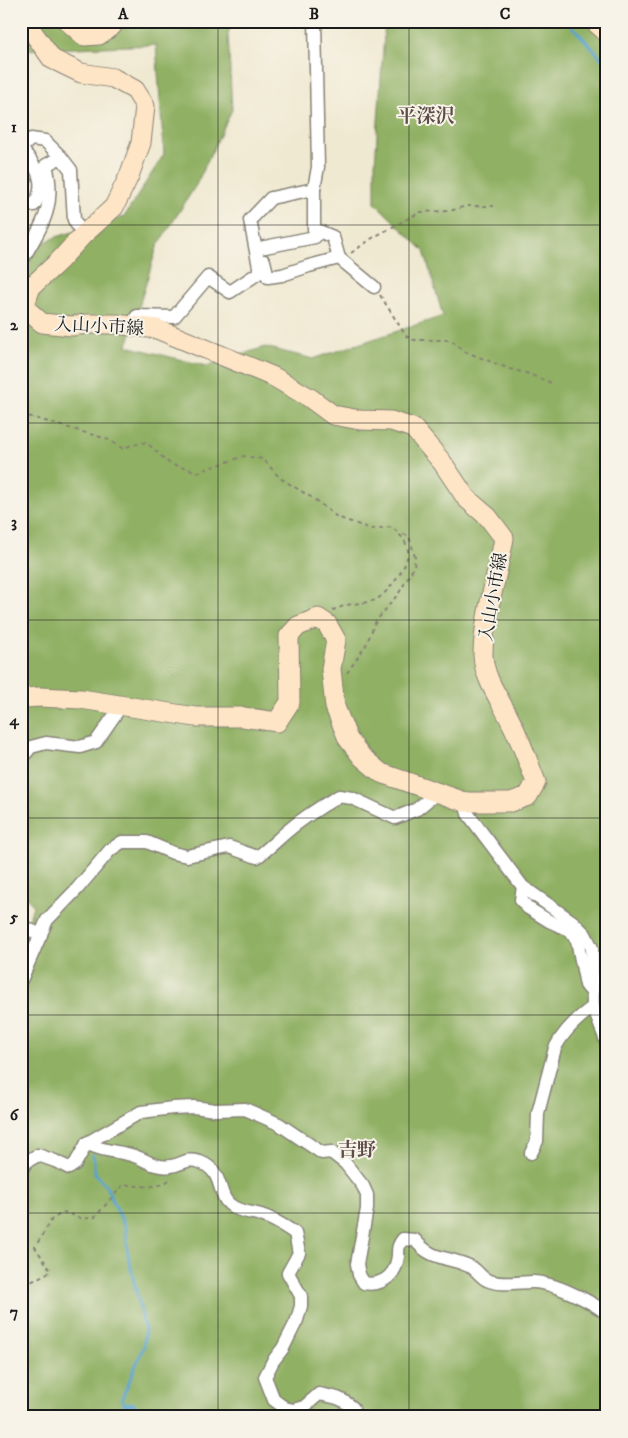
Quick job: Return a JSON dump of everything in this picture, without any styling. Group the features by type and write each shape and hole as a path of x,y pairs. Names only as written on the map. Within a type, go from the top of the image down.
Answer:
{"main road":[{"name":"入山小市線","path":"28,21 29,27 52,59 81,72 113,78 135,90 145,106 140,143 129,176 114,207 31,287 24,307 42,323 72,326 87,324 130,326 157,329 274,377 310,398 333,415 360,420 391,422 413,428 442,462 466,498 488,517 504,538 483,656 491,685 511,720 536,782 528,796 511,802 465,802 381,772 362,757 348,739 335,707 332,668 336,640 327,624"},
{"path":"66,21 84,36 99,35 112,26 112,21"},
{"path":"594,21 607,33"},
{"path":"21,700 39,697 81,699 195,718 243,717 277,722 290,702 289,636 298,626 318,618 327,624"}],"street":[{"path":"315,21 318,167 314,189 314,229 333,237 339,258 374,287"},
{"path":"21,206 34,205 40,196 40,177 33,163 21,148 31,139 44,141 61,157 71,170 74,220 83,235"},
{"path":"21,262 43,224 50,199 51,182 46,165 61,157"},
{"path":"130,326 137,316 174,317 208,278 230,292 260,272 250,220 271,198 314,189"},
{"path":"257,249 314,236 318,231"},
{"path":"257,249 268,277 282,276 308,266 339,258"},
{"path":"21,759 31,747 46,743 80,747 96,742 121,706"},
{"path":"21,980 47,920 77,889 110,850 122,842 146,842 173,853 187,856 229,847 257,857 313,812 339,796 352,798 395,818 417,809 438,792"},
{"path":"465,802 468,814 523,886 573,922 585,934 592,948 593,1007 607,1043"},
{"path":"21,929 24,927 41,935"},
{"path":"531,1154 537,1140 538,1113 555,1048 559,1039 583,1014 593,1007"},
{"path":"21,1171 26,1162 38,1155 69,1168 75,1164 87,1143 141,1112 194,1107 215,1110 245,1109 280,1124 322,1153 331,1152 344,1163 363,1186 367,1195 367,1209 358,1264 359,1276 364,1283 373,1285 383,1282 392,1272 397,1261 397,1246 403,1238 415,1240 423,1250 440,1258 471,1266 487,1280 516,1283 536,1282 558,1288 582,1297 607,1314"},
{"path":"87,1143 96,1148 134,1156 154,1165 170,1166 188,1160 200,1162 211,1168 230,1205 238,1210 275,1220 295,1234 299,1253 288,1273 301,1296 300,1306 297,1320 265,1377 274,1400 285,1408 293,1410 304,1408 319,1394 334,1396 344,1401 353,1408 354,1417"}],"path":[{"path":"339,258 357,250 374,237 420,212 450,210 466,206 494,206"},
{"path":"374,287 406,336 414,340 451,340 466,352 554,384"},
{"path":"21,414 107,439 122,448 146,442 170,464 198,472 244,456 263,459 280,478 314,499 338,517 371,529 392,528 403,538 408,550 406,561 385,594 374,601 331,610 326,615 327,624"},
{"path":"345,676 366,645 376,621 399,592 414,567 414,557 409,536 398,533"},
{"path":"21,1293 27,1284 51,1271 35,1247 52,1219 64,1212 83,1219 95,1217 123,1185 157,1186 168,1182 172,1174 170,1166"},
{"path":"21,1406 41,1416 55,1408 60,1417"}],"green space":[{"path":"21,21 232,21 228,34 232,110 196,185 157,247 127,346 206,366 265,347 313,359 443,316 424,251 375,203 375,164 385,21 607,21 607,1417 21,1417 21,946 33,906 21,887 21,253 56,237 124,217 164,154 156,45 21,50"}],"waterway":[{"path":"567,21 607,64"},
{"path":"93,1155 95,1173 106,1186 126,1229 128,1255 145,1330 144,1346 122,1398 125,1406 130,1411"},
{"path":"130,1411 134,1417"}],"district":[{"name":"平深沢","path":"426,115"},
{"name":"吉野","path":"357,1149"}]}
